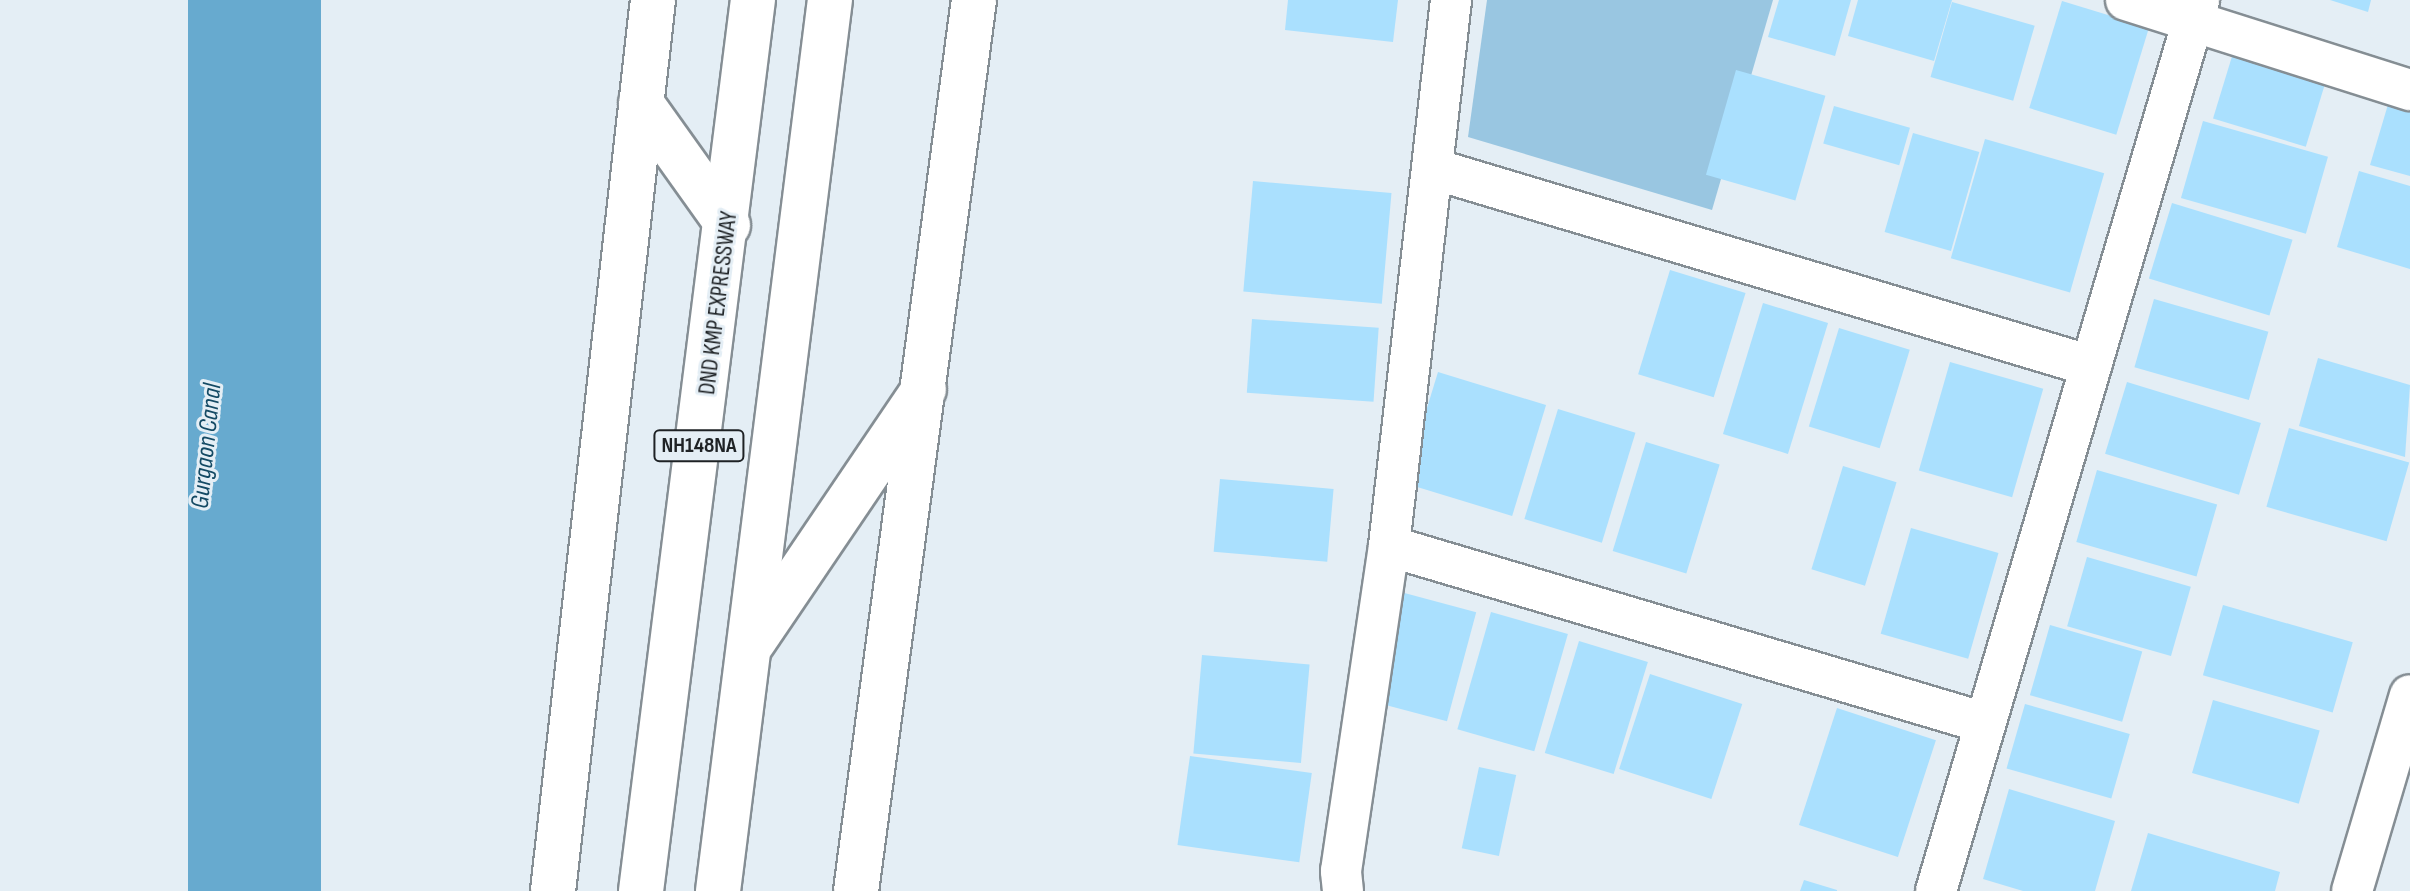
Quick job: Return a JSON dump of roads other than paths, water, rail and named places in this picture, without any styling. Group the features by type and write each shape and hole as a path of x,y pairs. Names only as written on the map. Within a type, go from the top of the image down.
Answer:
{"main road":[{"path":"553,891 653,0"},
{"name":"DND KMP EXPRESSWAY","path":"641,891 728,225 753,0"},
{"name":"NH148NA","path":"718,891 830,0"},
{"path":"856,891 974,0"},
{"path":"641,103 728,225"},
{"path":"749,648 924,389"}],"street":[{"path":"1343,891 1341,871 1389,546 1451,0"},
{"path":"2126,0 2196,10 2410,90"},
{"path":"1936,891 2196,10"},
{"path":"1434,169 2091,366"},
{"path":"1389,546 1985,723"},
{"path":"2352,891 2410,695"}],"water":[{"name":"Gurgaon Canal","path":"188,0 321,0 321,891 188,891"}]}
